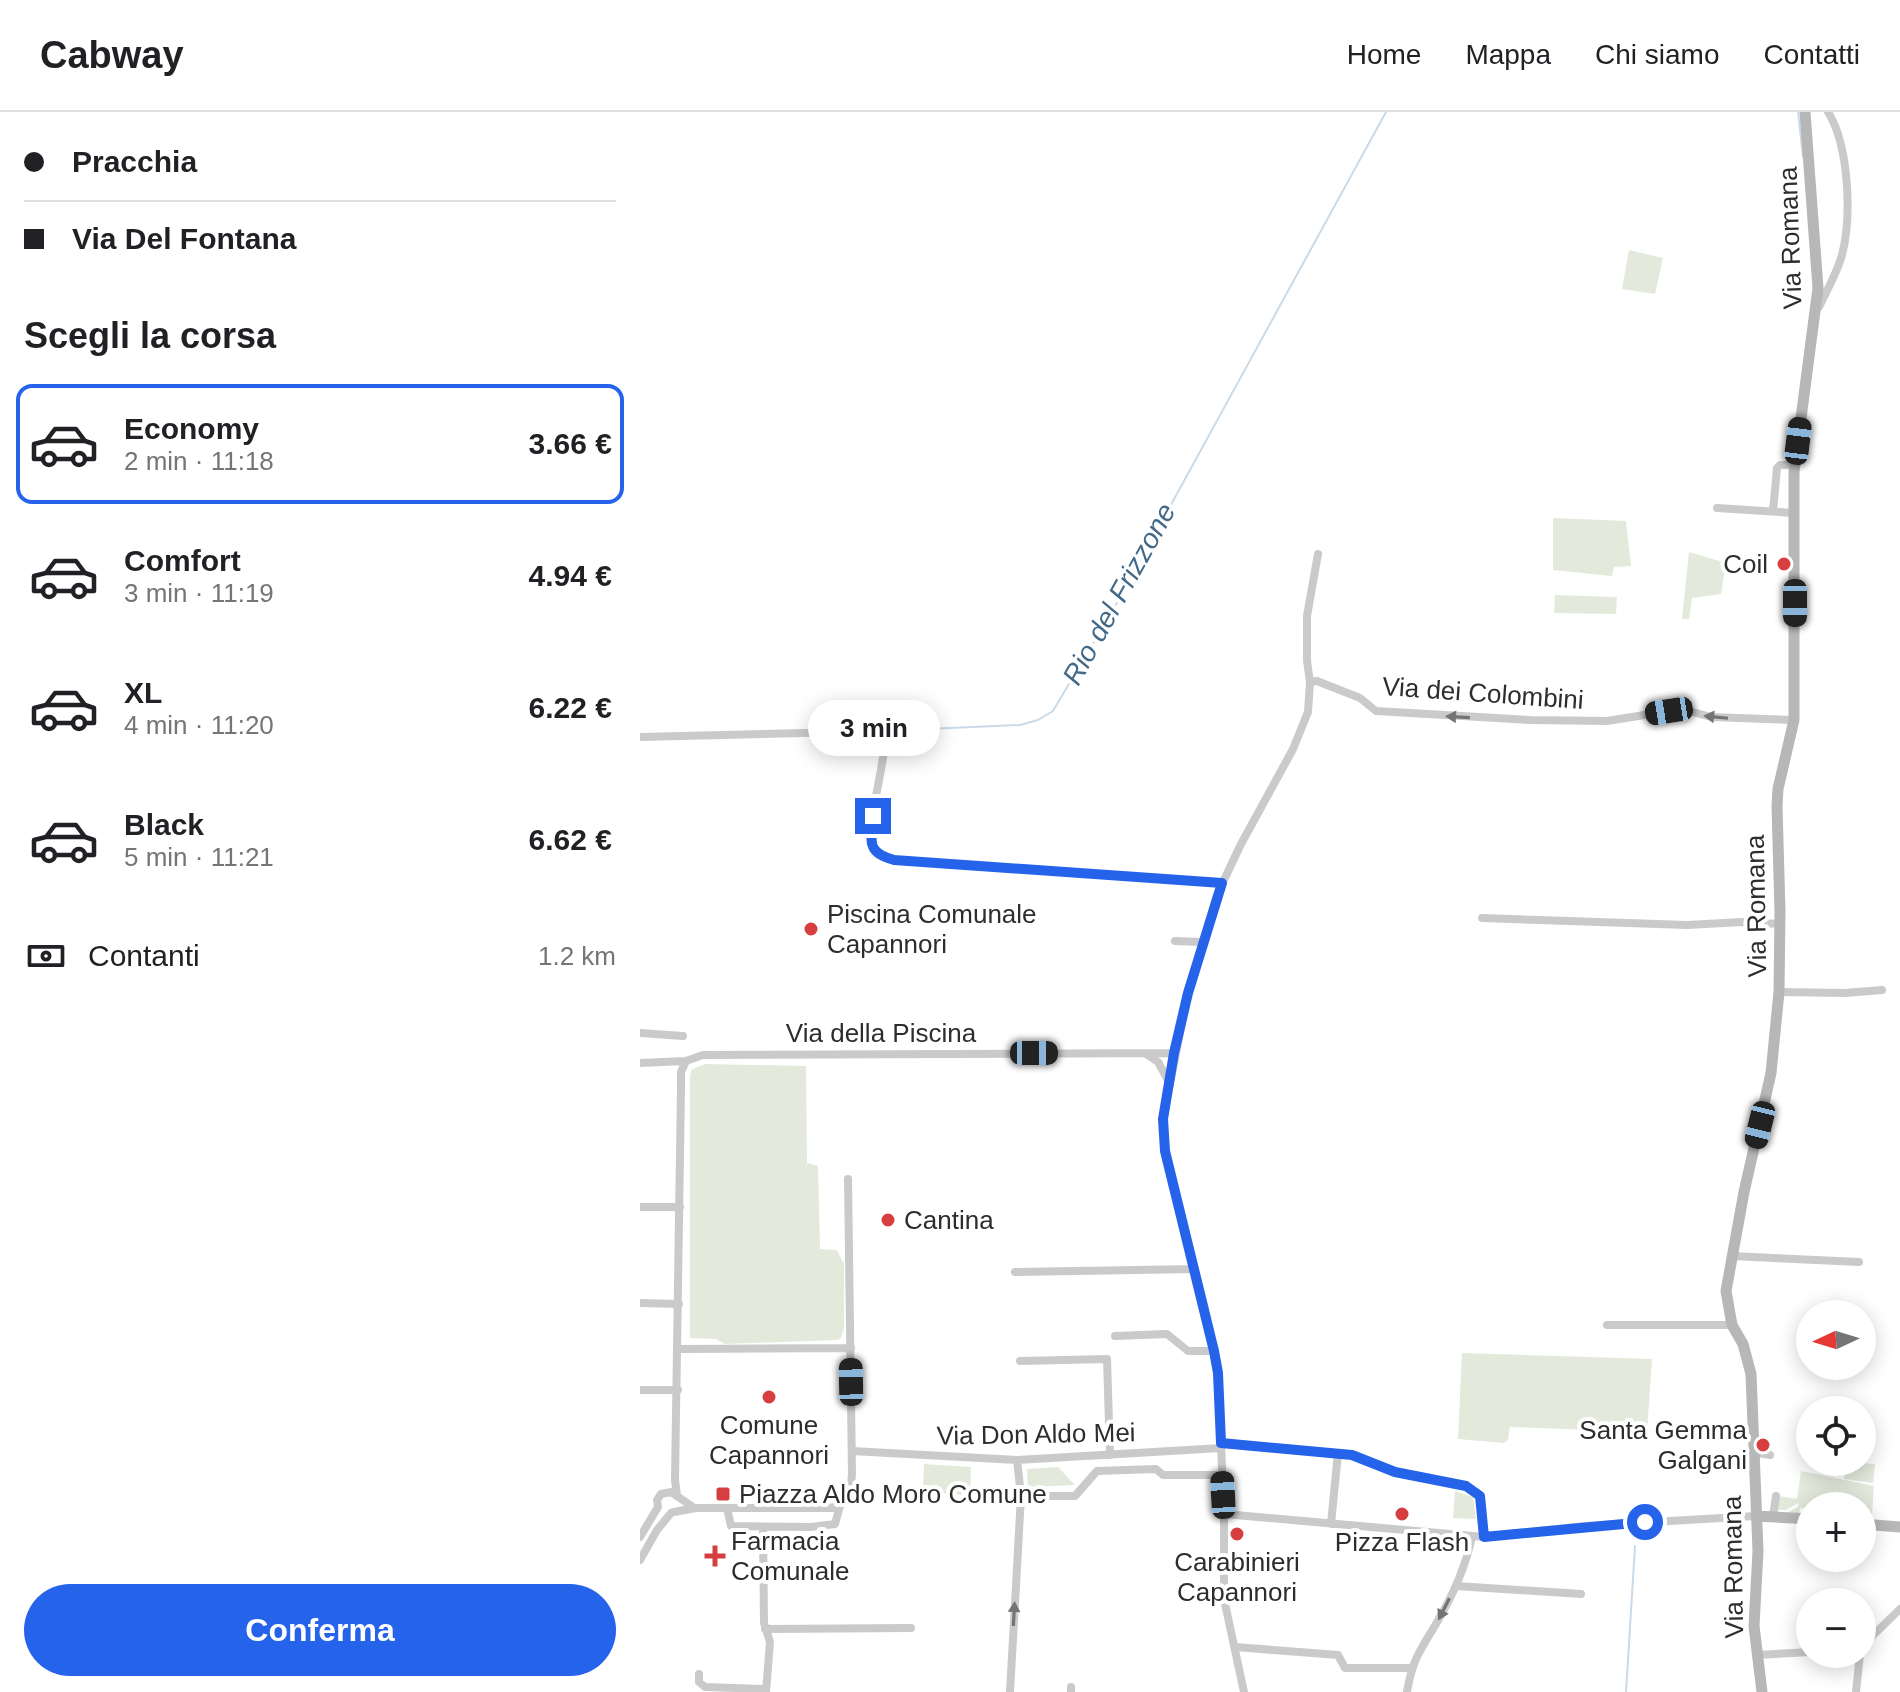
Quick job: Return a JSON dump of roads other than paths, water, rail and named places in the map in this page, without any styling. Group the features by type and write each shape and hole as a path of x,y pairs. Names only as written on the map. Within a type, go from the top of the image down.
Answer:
{"street":[{"name":"Via Romana","path":"1762,1692 1756,1655 1756,1516 1751,1374 1726,1300 1731,1256 1771,1073 1779,992 1778,789 1794,720 1794,465 1816,311 1817,259 1805,112"},
{"path":"1816,311 1837,271 1846,235 1847,197 1840,139 1828,112"},
{"path":"1773,511 1777,468 1780,465 1794,465"},
{"path":"1717,508 1794,513"},
{"path":"1244,1692 1224,1599 1218,1373 1163,1136 1163,1119 1174,1053 1202,942 1222,883 1308,712 1307,616 1318,554"},
{"name":"Via dei Colombini","path":"1310,682 1317,681 1360,698 1376,711 1607,721 1669,711 1689,711 1711,717 1794,720"},
{"path":"640,737 885,735 871,836 872,848 877,855 894,860 1222,883"},
{"path":"1482,918 1687,925 1742,922 1780,924"},
{"path":"1175,941 1202,942"},
{"path":"1779,992 1882,990"},
{"path":"640,1033 683,1036"},
{"path":"1134,1052 1148,1055 1158,1062 1169,1082"},
{"name":"Via della Piscina","path":"640,1063 686,1061 703,1055 1174,1053"},
{"path":"640,1560 657,1530 679,1506 676,1471 681,1072 686,1061"},
{"path":"727,1508 731,1526 830,1526 835,1524 840,1506 850,1496 848,1179"},
{"path":"640,1207 680,1207"},
{"path":"1731,1256 1859,1262"},
{"path":"1015,1272 1195,1269"},
{"path":"640,1303 679,1304"},
{"path":"1607,1325 1732,1325"},
{"path":"1115,1336 1167,1334 1188,1351 1214,1351"},
{"path":"679,1349 851,1348"},
{"path":"1020,1361 1107,1359 1110,1455"},
{"path":"640,1390 678,1390"},
{"name":"Via Don Aldo Mei","path":"852,1451 1017,1460 1221,1446 1338,1453 1364,1458 1405,1475 1474,1489 1480,1496 1484,1537"},
{"path":"1753,1452 1770,1455"},
{"path":"1331,1524 1338,1453"},
{"path":"1010,1692 1021,1496 1017,1460"},
{"path":"1021,1496 1075,1496 1097,1471 1156,1469 1163,1475 1222,1475"},
{"path":"676,1471 657,1500 663,1512 696,1508 840,1506"},
{"path":"664,1492 671,1492 696,1508"},
{"path":"1773,1516 1776,1496"},
{"path":"640,1537 658,1507"},
{"path":"1224,1514 1484,1537 1584,1526 1756,1516 1796,1518"},
{"path":"1876,1525 1900,1527"},
{"path":"699,1674 699,1682 705,1687 766,1690 770,1642 765,1629 763,1527"},
{"path":"1407,1692 1411,1668 1422,1642 1436,1624 1456,1586 1472,1536"},
{"path":"1456,1586 1581,1594"},
{"path":"1876,1632 1900,1609"},
{"path":"765,1629 911,1628"},
{"path":"1235,1647 1338,1655 1345,1668 1411,1668"},
{"path":"1756,1655 1796,1653"},
{"path":"1856,1692 1859,1668"}],"waterway":[{"name":"Rio del Frizzone","path":"889,733 1020,725 1038,720 1053,711 1121,596 1386,112"},
{"path":"1798,112 1803,157"},
{"path":"1626,1692 1635,1546"}],"place":[{"name":"Coil","path":"1784,564"},
{"name":"Piscina Comunale Capannori","path":"811,929"},
{"name":"Cantina","path":"888,1220"},
{"name":"Comune Capannori","path":"769,1397"},
{"name":"Santa Gemma Galgani","path":"1763,1445"},
{"name":"Piazza Aldo Moro Comune","path":"723,1494"},
{"name":"Pizza Flash","path":"1402,1514"},
{"name":"Carabinieri Capannori","path":"1237,1534"},
{"name":"Farmacia Comunale","path":"715,1556"}]}
